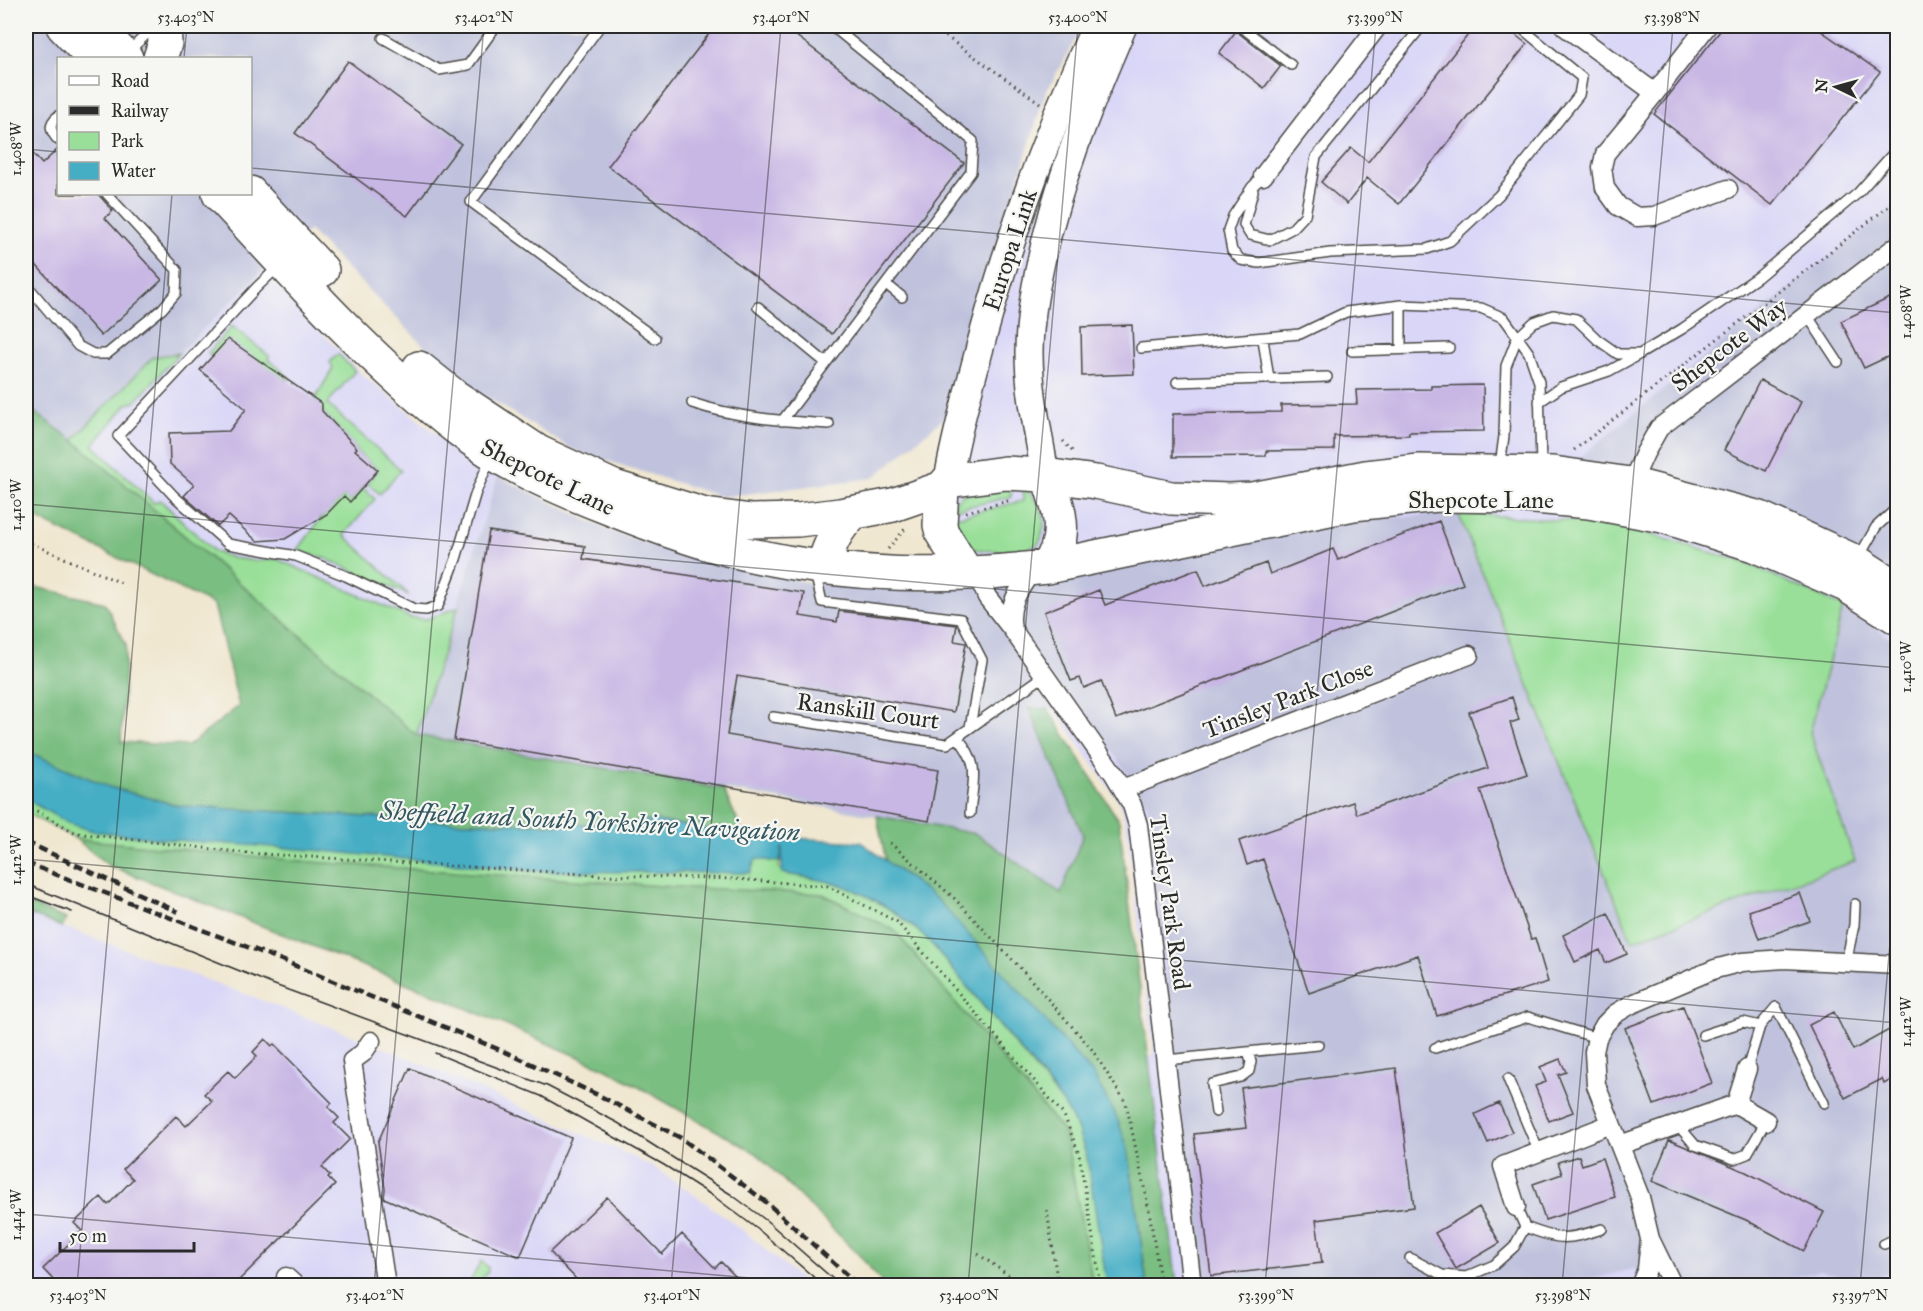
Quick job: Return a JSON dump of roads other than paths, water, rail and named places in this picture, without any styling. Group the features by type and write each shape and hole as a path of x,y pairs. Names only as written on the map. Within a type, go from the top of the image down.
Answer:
{"highway":[{"path":"63,26 112,48"},
{"path":"160,57 165,43 164,26"},
{"name":"Shepcote Lane","path":"220,195 360,342 421,399 460,431 493,452 570,493 656,513 705,515 752,521 798,520 853,513 893,504 945,485 1005,474 1046,475 1096,482 1171,498 1318,499 1353,504 1540,481 1588,502 1627,496 1663,516 1898,589"},
{"name":"Shepcote Lane","path":"252,195 375,326 415,365 454,396 538,452 614,487 656,513 750,555 822,568 879,574 932,575 1041,568 1318,499 1366,477 1419,471 1499,471"},
{"path":"1499,471 1507,486 1540,481"},
{"path":"1041,568 1056,551 1061,522 1046,475"},
{"path":"945,485 940,525 942,533 963,567 973,572"},
{"path":"822,568 830,544 840,526 853,513"},
{"name":"Shepcote Lane","path":"1851,574 1898,618"}],"street":[{"name":"Europa Link","path":"945,485 982,338 1010,244 1057,112 1096,26"},
{"name":"Europa Link","path":"1046,475 1030,378 1029,352 1033,302 1048,229 1073,151 1123,26"},
{"path":"1260,180 1378,26"},
{"path":"1564,26 1655,93"},
{"path":"1707,26 1605,154 1602,167 1605,188 1618,206 1637,217 1654,216 1728,189"},
{"name":"Shepcote Way","path":"1627,496 1645,453 1659,428 1898,245"},
{"path":"1012,629 1010,613 1014,597 1041,568"},
{"name":"Tinsley Park Road","path":"973,572 987,597 1012,629 1132,805 1138,825 1192,1286"},
{"name":"Tinsley Park Close","path":"1123,789 1469,655"},
{"path":"1673,1286 1650,1239 1640,1197 1596,1085 1594,1067 1597,1038 1605,1024 1615,1014 1630,1005 1715,969 1742,962 1784,959 1898,965"},
{"path":"371,1041 363,1053 352,1061 386,1286"},
{"path":"1736,1104 1747,1069"},
{"path":"1620,1145 1736,1104 1766,1121"},
{"path":"1516,1207 1503,1166 1611,1124"},
{"path":"1640,1286 1647,1269 1650,1239"}],"lane":[{"path":"112,48 155,26"},
{"path":"383,39 439,70 468,65 496,26"},
{"path":"600,26 471,202 655,338"},
{"path":"782,421 971,172 973,141 832,26"},
{"path":"1240,26 1291,64"},
{"path":"1260,180 1244,225 1250,235 1270,240 1293,228 1305,215 1317,157 1422,26"},
{"path":"1260,180 1233,216 1227,230 1232,251 1241,260 1259,263 1330,253 1427,249 1450,241 1499,195 1579,95 1582,78 1519,26"},
{"path":"57,117 53,120 51,127 52,133 57,139"},
{"path":"1539,402 1561,387 1610,371 1640,354 1682,329 1758,277 1858,193 1898,148"},
{"path":"26,284 78,346 93,354 107,354 162,309 176,293 177,270 108,195"},
{"path":"284,262 257,287 118,436 174,496 228,544 296,556 346,576 414,609 433,609 438,606 456,559 476,492 493,452"},
{"path":"886,284 902,297"},
{"path":"1401,305 1401,349"},
{"path":"1141,348 1300,334 1346,312 1401,305 1481,308 1504,318 1533,363 1539,382 1540,481"},
{"path":"758,308 826,363"},
{"path":"1499,471 1504,436 1506,366 1517,338 1534,322 1553,315 1576,318 1598,340 1618,354 1640,354"},
{"path":"1807,315 1838,362"},
{"path":"1263,339 1269,379"},
{"path":"1352,351 1449,348"},
{"path":"1177,382 1327,377"},
{"path":"692,403 716,411 782,421 829,424"},
{"path":"1851,574 1876,527 1898,507"},
{"path":"822,568 817,581 822,602 962,619 982,660 970,727"},
{"name":"Ranskill Court","path":"773,717 947,744 1044,676"},
{"path":"957,737 971,754 973,761 970,813"},
{"path":"1846,963 1856,904"},
{"path":"1747,1069 1761,1026 1776,1007 1824,1103"},
{"path":"1435,1048 1528,1017 1597,1038"},
{"path":"1703,1035 1743,1022 1761,1026"},
{"path":"1166,1060 1318,1045"},
{"path":"1216,1112 1212,1084 1240,1077 1249,1071 1251,1062 1248,1052"},
{"path":"1508,1079 1539,1152"},
{"path":"1678,1125 1695,1145 1734,1159 1747,1154 1766,1121"},
{"path":"1516,1207 1525,1227 1553,1238 1574,1238 1602,1229"},
{"path":"1410,1258 1442,1275 1466,1277 1494,1265 1514,1247 1525,1227"},
{"path":"1884,1244 1898,1238"}],"water":[{"path":"26,751 109,787 180,806 435,821 562,825 657,821 744,835 861,842 938,900 1093,1074 1117,1118 1128,1148 1147,1285 1107,1285 1087,1157 1077,1128 1063,1103 1042,1076 920,933 900,916 866,895 826,881 782,873 782,847 780,862 756,859 750,873 532,871 93,831 68,823 26,799"}],"tram line":[{"path":"26,884 272,984 547,1086 618,1123 732,1195 767,1221 841,1286"},
{"path":"26,895 72,912"},
{"path":"435,1053 541,1096 664,1165 716,1198 760,1231 824,1286"}],"railway":[{"path":"26,842 178,912"},
{"path":"26,863 279,959 510,1054 600,1096 681,1138 766,1202 859,1286"}],"water label":[{"name":"Sheffield and South Yorkshire Navigation","path":"590,821"}]}
